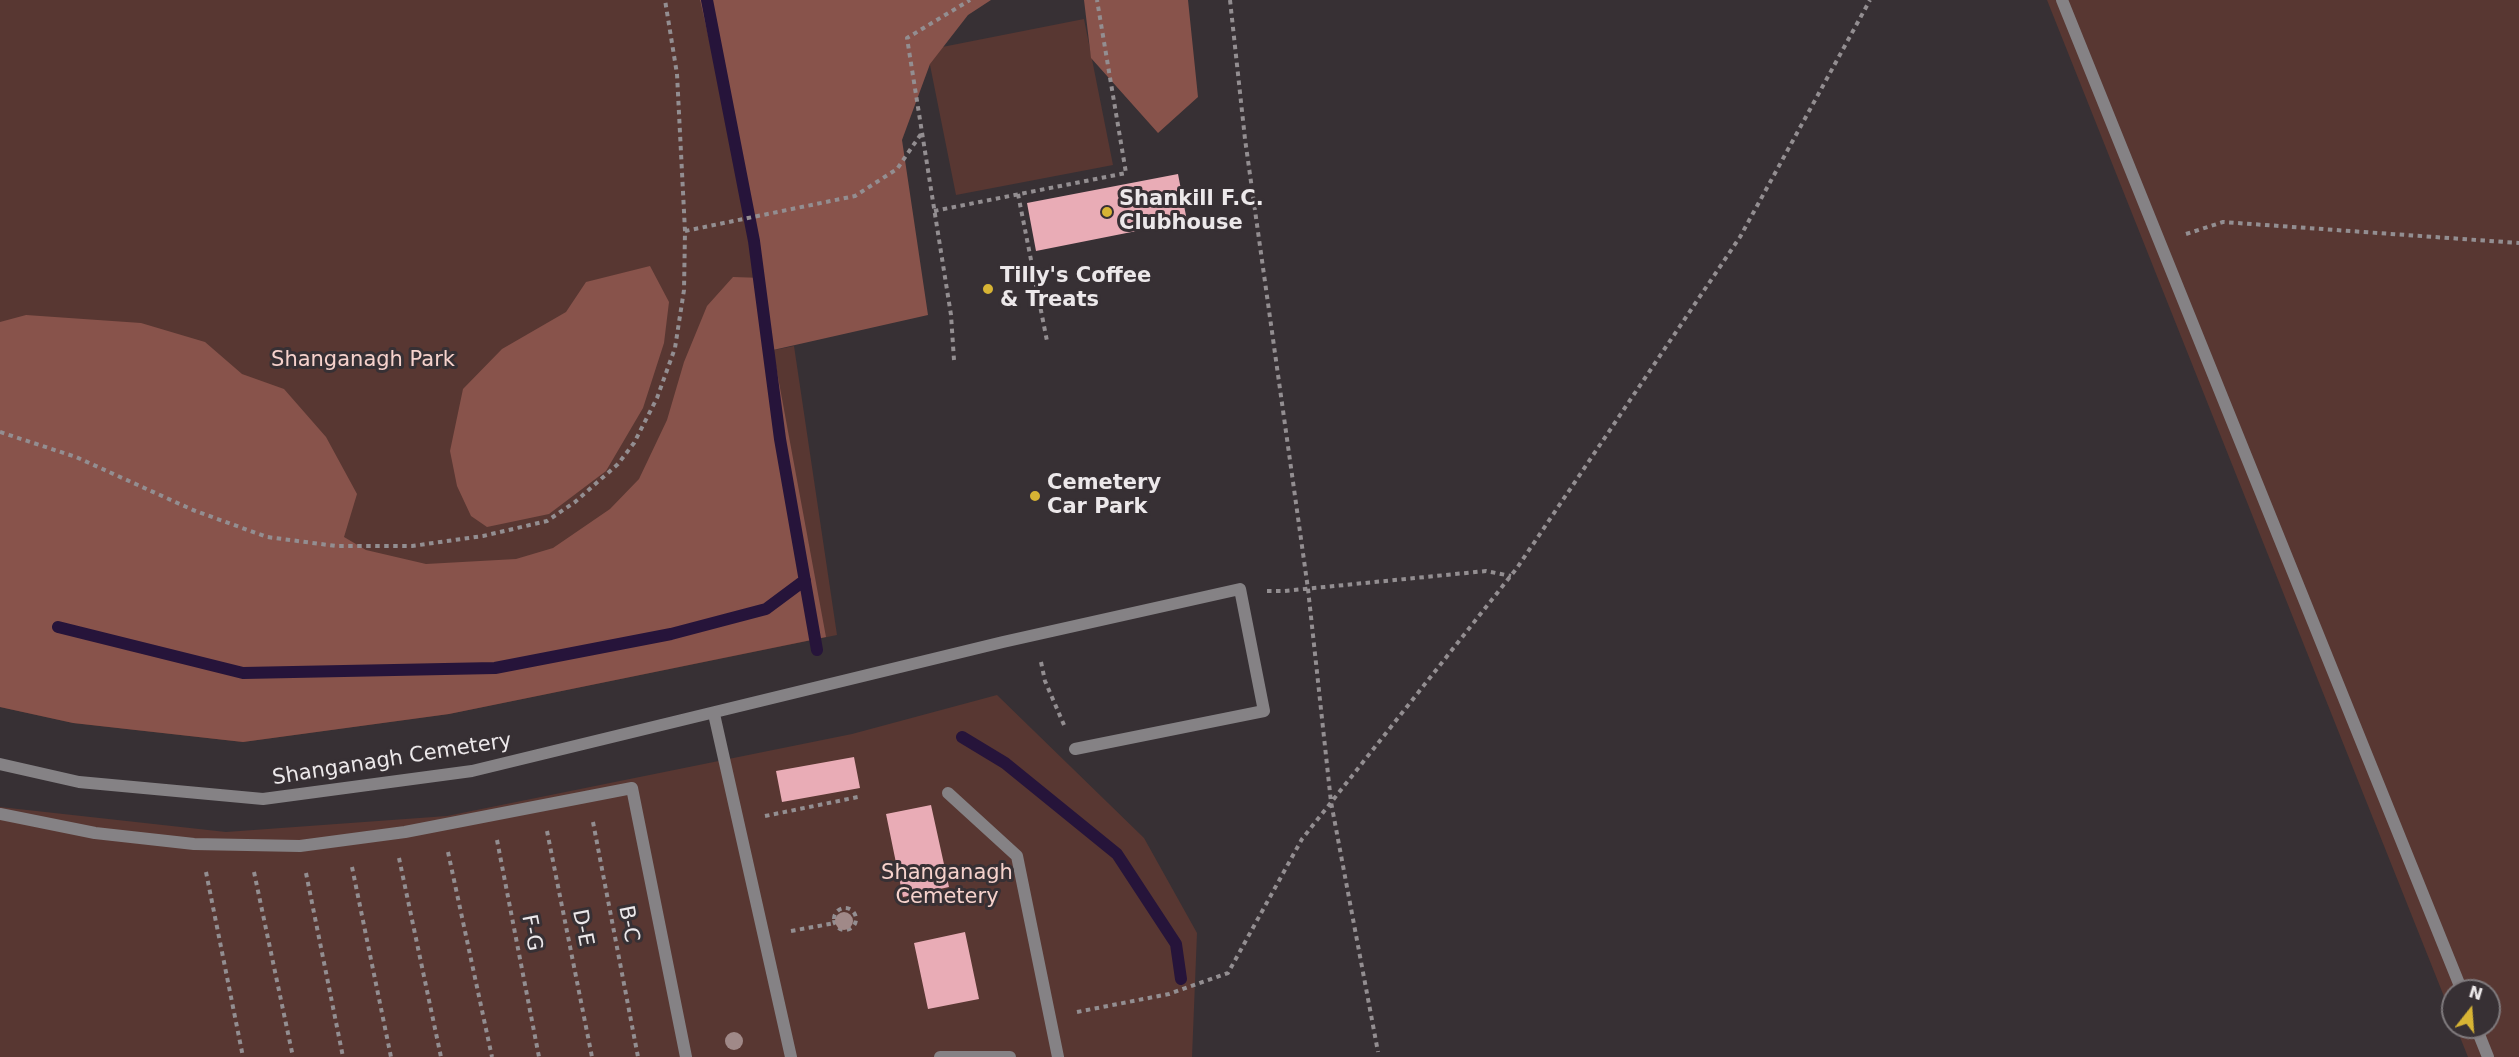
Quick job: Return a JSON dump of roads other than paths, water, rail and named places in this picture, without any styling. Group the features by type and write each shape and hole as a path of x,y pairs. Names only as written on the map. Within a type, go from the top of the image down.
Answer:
{"lane":[{"path":"2062,0 2457,979"},
{"name":"Shanganagh Cemetery","path":"0,764 79,782 263,799 472,771 1035,635 1240,589 1264,711 1075,749"},
{"path":"714,714 791,1057"},
{"path":"0,814 94,833 201,844 300,846 394,834 632,788 686,1057"},
{"path":"948,793 1017,856 1058,1057"},
{"path":"2481,1039 2488,1057"},
{"path":"940,1057 1010,1057"}],"waterway":[{"path":"707,0 754,241 780,439 817,650"},
{"path":"58,627 243,673 495,668 671,634 766,609 805,580"},
{"path":"962,737 1005,763 1117,854 1176,944 1181,979"}],"place":[{"name":"Shankill F.C. Clubhouse","path":"1107,212"},
{"name":"Tilly's Coffee & Treats","path":"988,289"},
{"name":"Cemetery Car Park","path":"1035,496"}],"park label":[{"name":"Shanganagh Park","path":"363,361"}]}
